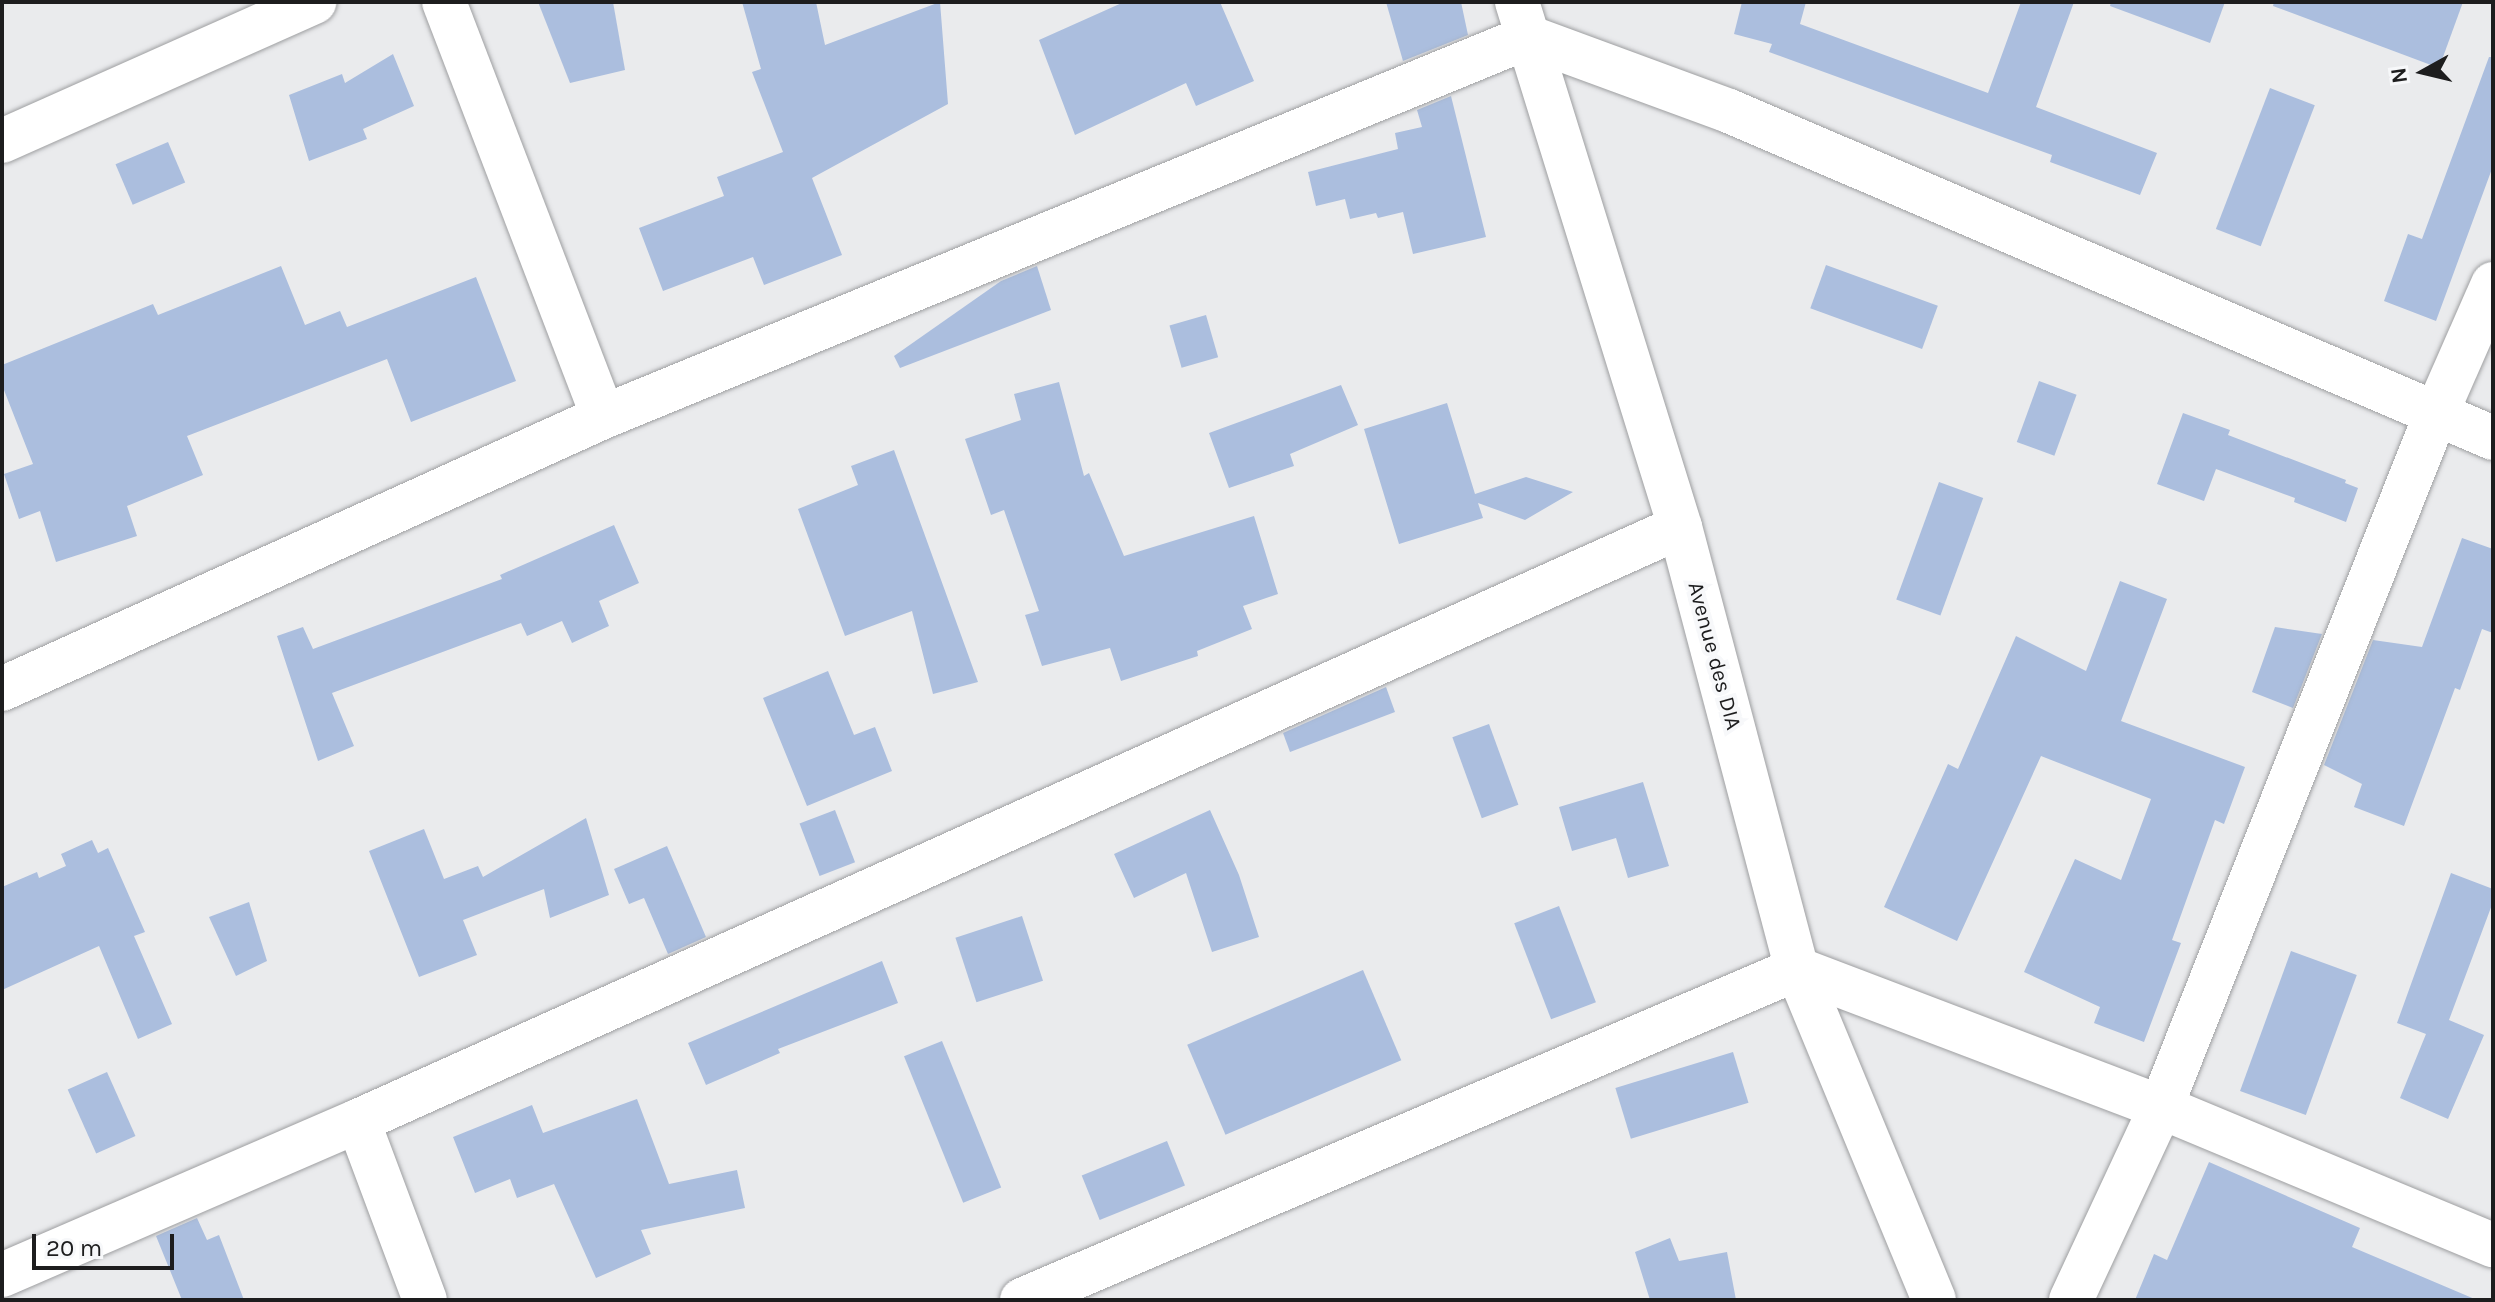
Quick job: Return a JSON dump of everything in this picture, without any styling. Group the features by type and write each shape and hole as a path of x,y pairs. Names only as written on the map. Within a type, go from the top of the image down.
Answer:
{"street":[{"path":"2,141 314,2"},
{"path":"444,2 603,417"},
{"path":"2,689 603,417 1523,20 2493,438"},
{"name":"Avenue des DIA","path":"1523,20 1680,527 1797,969 1934,1300"},
{"path":"2071,1300 2161,1107 2436,414 2493,284"},
{"path":"2,1275 358,1121 1680,527"},
{"path":"1022,1300 1797,969 2161,1107 2493,1245"},
{"path":"358,1121 425,1300"}],"building":[{"path":"538,2 613,2 625,70 570,83"},
{"path":"742,2 816,2 825,45 940,2 948,104 812,178 842,255 764,285 753,257 663,291 639,228 724,196 717,177 783,152 752,72 761,69"},
{"path":"1124,2 1220,2 1254,81 1196,106 1186,83 1075,135 1039,40"},
{"path":"1386,2 1461,2 1468,35 1403,61"},
{"path":"1742,2 1806,2 1800,24 1988,93 2021,2 2074,2 2036,107 2157,153 2140,195 2050,162 2052,155 1769,52 1772,44 1734,34"},
{"path":"2111,2 2225,2 2210,43 2110,6"},
{"path":"2274,2 2463,2 2439,68 2273,6"},
{"path":"393,54 414,106 363,129 367,139 309,161 289,95 342,74 345,83"},
{"path":"2489,57 2493,57 2493,166 2436,321 2384,301 2408,234 2422,239"},
{"path":"2270,88 2315,105 2261,246 2216,229"},
{"path":"1451,96 1486,237 1413,254 1403,212 1378,218 1376,213 1350,219 1345,199 1316,206 1308,172 1398,149 1395,133 1422,127 1417,110"},
{"path":"168,142 185,183 133,205 116,164"},
{"path":"1826,265 1938,306 1922,349 1810,308"},
{"path":"281,266 305,325 340,311 347,327 476,277 516,381 411,422 387,359 187,436 203,475 127,506 137,536 56,562 40,511 19,519 4,474 33,464 2,385 2,365 153,304 158,315"},
{"path":"1037,266 1051,310 900,368 894,356 1001,281"},
{"path":"1206,315 1218,357 1182,368 1169,325"},
{"path":"2039,381 2077,395 2054,456 2017,442"},
{"path":"1059,382 1084,476 1089,473 1124,556 1254,516 1278,594 1243,606 1252,629 1197,651 1198,656 1121,681 1110,648 1042,666 1025,615 1039,611 1004,510 991,515 965,439 1021,420 1014,394"},
{"path":"1341,385 1358,425 1290,454 1294,466 1229,488 1209,433"},
{"path":"1447,403 1475,494 1526,477 1573,492 1525,520 1478,503 1483,518 1399,544 1364,429"},
{"path":"2183,413 2230,430 2228,435 2346,480 2345,483 2358,488 2346,522 2294,502 2295,498 2216,469 2204,501 2157,484"},
{"path":"894,450 978,682 933,694 912,611 845,636 798,509 858,485 851,466"},
{"path":"1939,482 1983,498 1940,616 1896,599"},
{"path":"614,525 639,583 599,601 609,626 572,643 562,621 527,636 521,623 332,693 354,746 318,761 277,636 303,627 313,649 502,579 500,575"},
{"path":"2462,538 2493,549 2493,633 2482,629 2460,690 2455,688 2404,826 2354,807 2362,784 2324,765 2373,640 2422,647"},
{"path":"2120,581 2167,599 2121,721 2245,767 2224,824 2215,820 2172,940 2181,943 2144,1042 2094,1023 2100,1007 2024,972 2075,859 2121,880 2151,799 2041,756 1957,941 1884,907 1948,764 1958,769 2016,636 2086,671"},
{"path":"2275,627 2322,634 2293,708 2252,692"},
{"path":"828,671 854,735 875,727 892,771 807,806 763,698"},
{"path":"1386,687 1395,712 1290,752 1283,733"},
{"path":"1489,724 1518,805 1482,818 1452,737"},
{"path":"1643,782 1669,866 1628,878 1616,838 1572,851 1559,807"},
{"path":"835,810 855,862 820,876 800,824"},
{"path":"1210,810 1239,875 1259,937 1212,952 1186,873 1134,898 1114,854"},
{"path":"586,818 609,895 550,918 544,889 463,920 477,955 419,977 369,851 424,829 444,879 478,866 483,877"},
{"path":"92,840 98,853 108,848 145,932 134,936 172,1024 138,1039 99,946 2,990 2,887 37,872 39,878 66,866 61,854"},
{"path":"667,846 706,937 668,954 644,898 629,904 614,869"},
{"path":"2451,873 2493,889 2493,902 2449,1020 2484,1035 2448,1119 2400,1098 2426,1034 2397,1023"},
{"path":"249,902 267,961 236,976 209,917"},
{"path":"1559,906 1596,1002 1551,1019 1514,923"},
{"path":"1022,916 1043,981 976,1002 955,938"},
{"path":"2291,951 2357,975 2306,1115 2240,1091"},
{"path":"882,961 898,1003 778,1049 780,1053 706,1085 688,1043"},
{"path":"1363,970 1401,1060 1225,1135 1187,1045"},
{"path":"942,1041 1001,1187 963,1203 904,1056"},
{"path":"1733,1052 1748,1103 1631,1139 1615,1088"},
{"path":"107,1072 135,1136 96,1153 68,1089"},
{"path":"637,1099 669,1184 737,1170 745,1208 641,1230 651,1254 596,1278 554,1184 517,1198 510,1179 475,1193 453,1137 532,1105 543,1133"},
{"path":"1167,1141 1185,1186 1100,1220 1082,1175"},
{"path":"2209,1162 2360,1228 2352,1247 2477,1300 2135,1300 2154,1254 2167,1260"},
{"path":"197,1218 207,1240 219,1235 244,1300 182,1300 156,1236"},
{"path":"1670,1238 1679,1261 1727,1252 1736,1300 1650,1300 1635,1252"}]}
